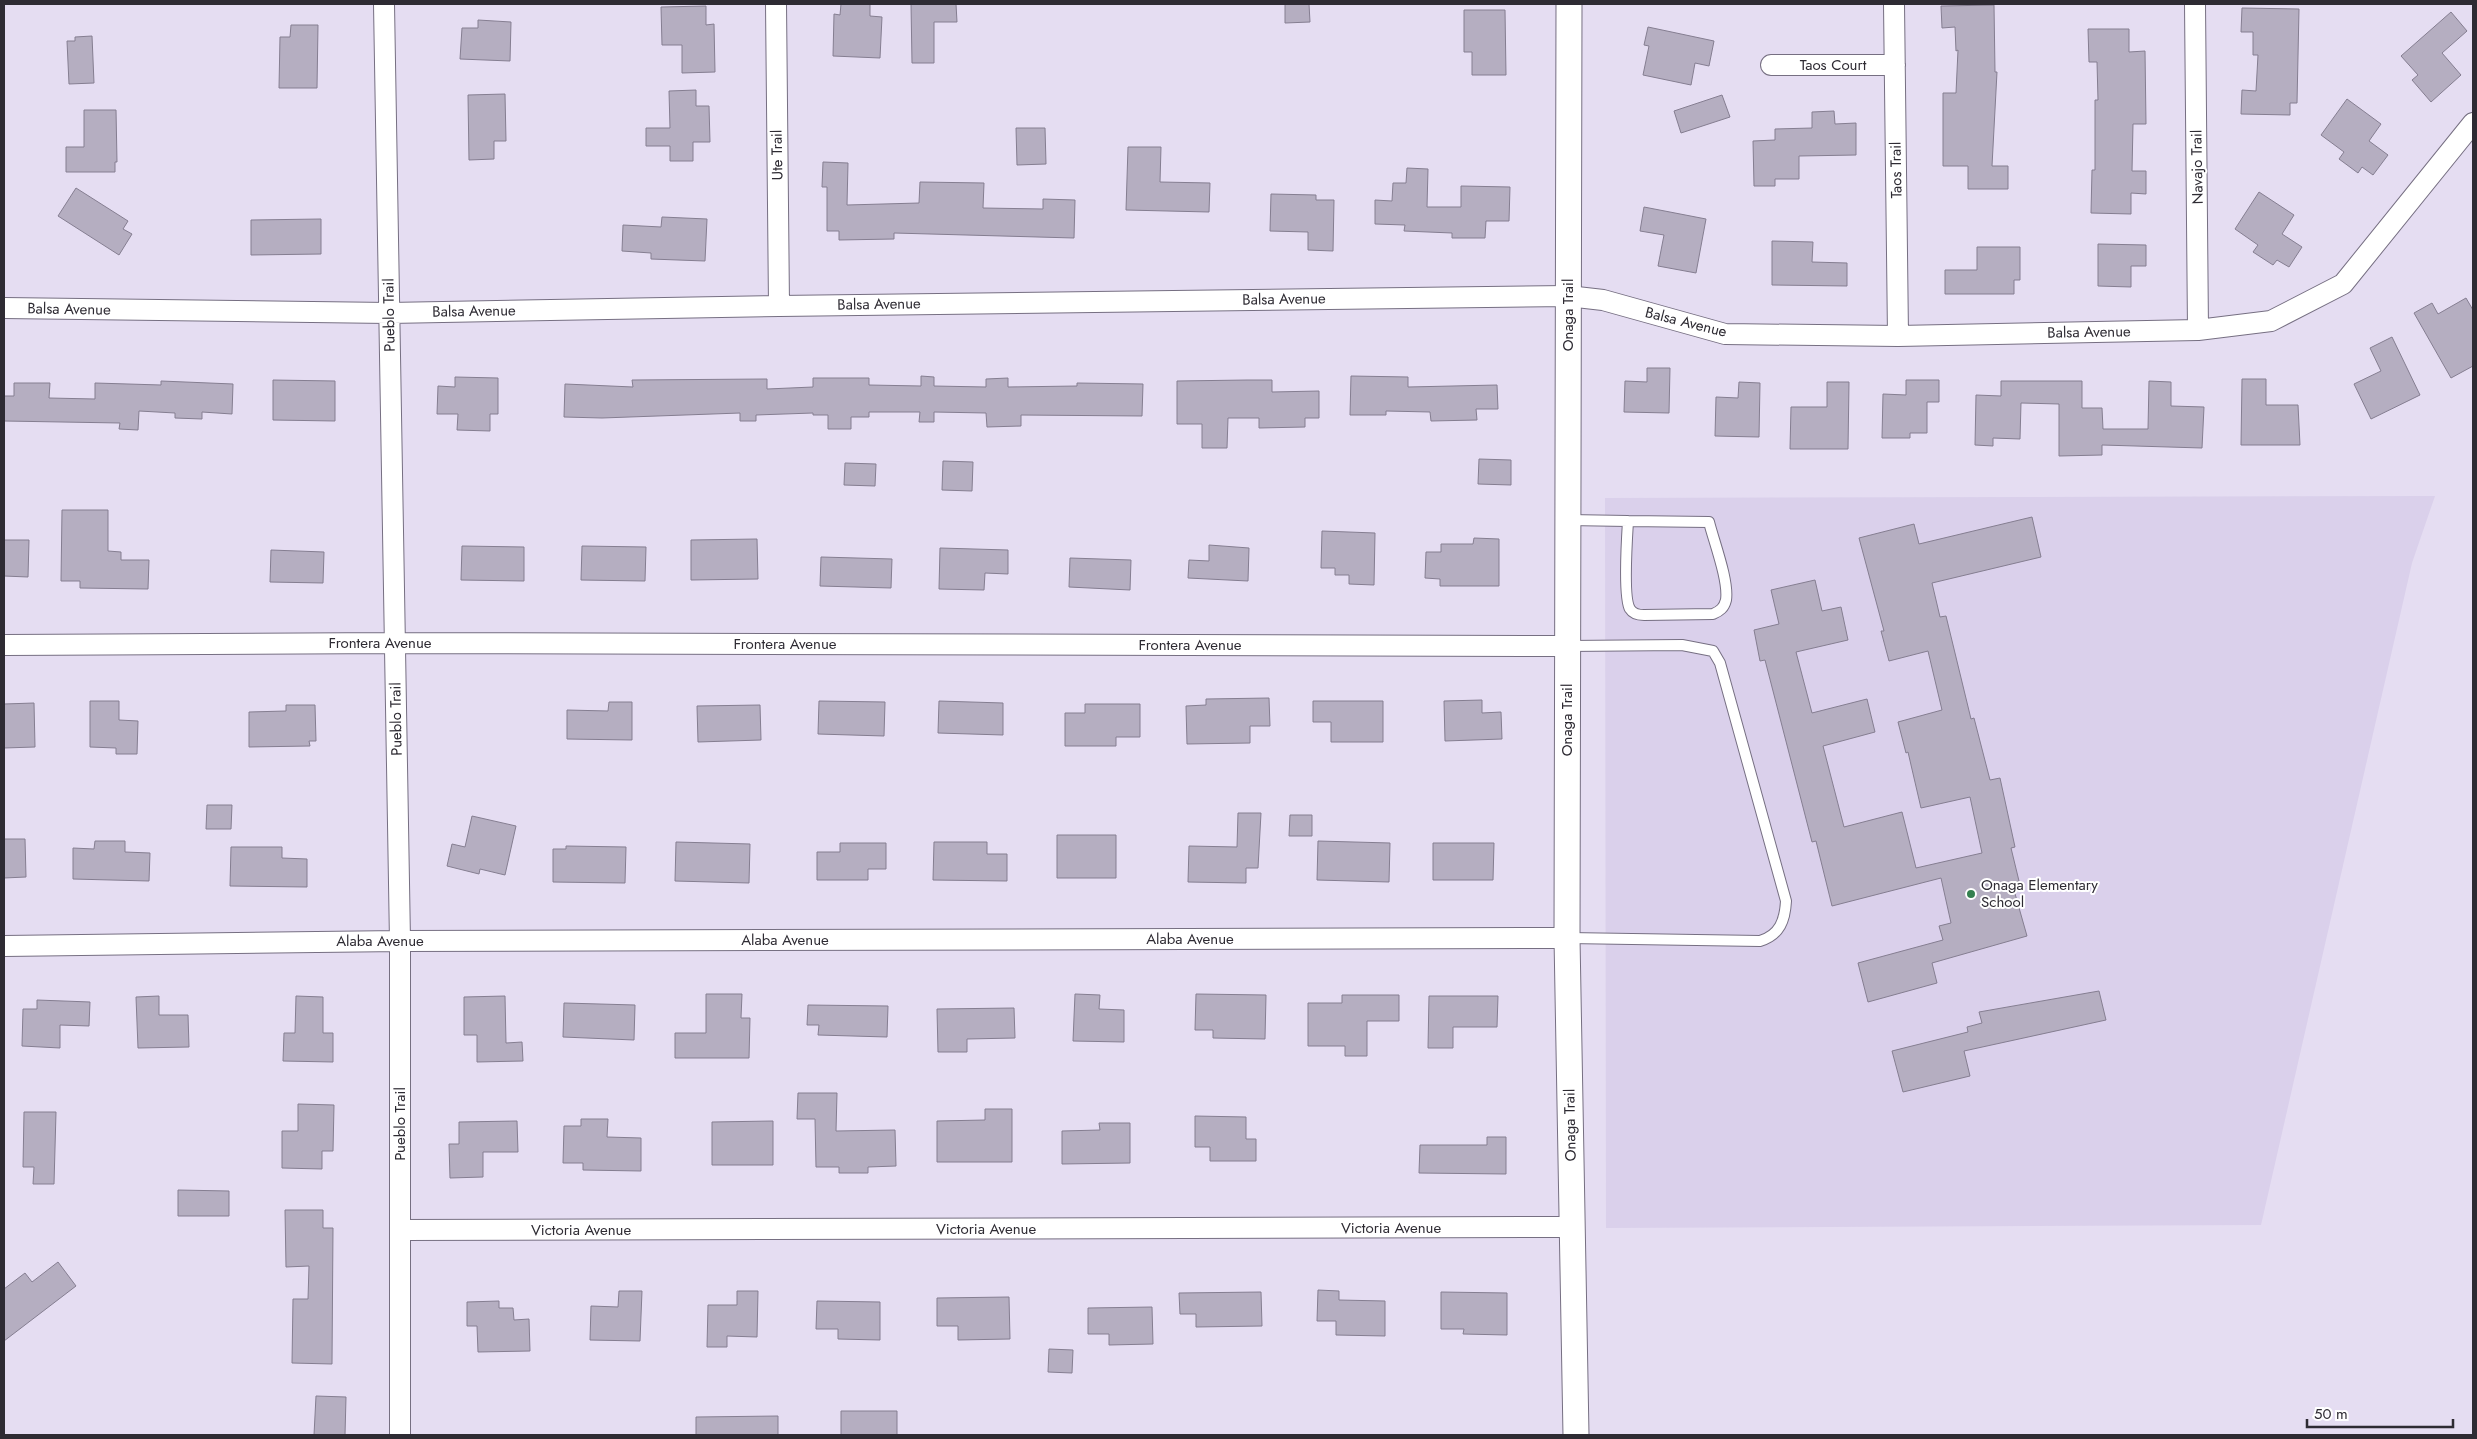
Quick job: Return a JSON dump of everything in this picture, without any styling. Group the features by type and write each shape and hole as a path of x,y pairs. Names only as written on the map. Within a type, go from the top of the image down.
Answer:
{"street":[{"name":"Pueblo Trail","path":"384,4 400,941 400,1435"},
{"name":"Ute Trail","path":"776,4 779,306"},
{"name":"Onaga Trail","path":"1569,4 1567,938 1576,1435"},
{"name":"Taos Trail","path":"1894,4 1898,336"},
{"name":"Navajo Trail","path":"2195,4 2198,330"},
{"name":"Taos Court","path":"1771,64 1895,65"},
{"name":"Balsa Avenue","path":"4,308 389,313 1568,296 1603,300 1725,334 1898,336 2198,330 2270,321 2342,284 2473,123"},
{"name":"Frontera Avenue","path":"4,645 394,643 1567,646"},
{"name":"Alaba Avenue","path":"4,946 400,941 1567,938"},
{"name":"Victoria Avenue","path":"400,1230 1571,1228"}],"lane":[{"path":"1567,520 1709,522 1726,592 1724,607 1719,612 1713,614 1644,615 1634,613 1630,609 1627,597 1628,521"},
{"path":"1567,646 1682,645 1713,651 1720,663 1786,901 1786,916 1780,927 1770,938 1760,941 1567,938"}],"shaded area":[{"name":"Onaga Elementary School","path":"2435,496 2412,563 2261,1225 1606,1228 1605,498"}],"building":[{"path":"841,4 870,4 870,16 882,17 880,58 833,56 834,14 840,15"},
{"path":"911,4 956,4 957,22 934,22 934,63 912,63"},
{"path":"1285,4 1309,4 1310,22 1285,23"},
{"path":"1994,5 1995,72 1997,72 1992,166 2008,166 2008,189 1968,189 1968,166 1943,166 1943,93 1956,93 1958,50 1956,51 1955,27 1942,28 1941,6"},
{"path":"706,6 706,25 714,24 715,72 682,73 682,45 662,45 661,7"},
{"path":"2242,8 2299,9 2297,103 2290,103 2290,115 2241,114 2242,90 2256,91 2258,55 2253,55 2253,32 2241,32"},
{"path":"1464,10 1505,10 1506,75 1472,75 1472,52 1464,52"},
{"path":"2451,12 2467,31 2442,53 2461,75 2431,102 2412,80 2418,75 2401,56"},
{"path":"478,20 511,22 510,61 460,59 462,28 478,28"},
{"path":"291,25 318,25 317,88 279,88 280,37 290,37"},
{"path":"1648,27 1714,41 1709,66 1695,63 1691,85 1643,75 1649,46 1644,45"},
{"path":"2088,29 2129,29 2129,52 2145,51 2146,124 2133,124 2132,171 2146,171 2146,194 2131,193 2131,214 2091,213 2092,170 2095,170 2095,100 2098,100 2097,62 2089,62"},
{"path":"92,36 94,83 69,84 67,41 75,41 75,37"},
{"path":"696,90 696,106 709,106 710,142 693,142 693,161 670,161 670,146 646,146 646,128 670,128 669,91"},
{"path":"505,94 506,141 494,141 494,159 469,160 468,95"},
{"path":"1722,95 1730,117 1681,133 1674,111"},
{"path":"2347,99 2381,124 2369,141 2388,155 2373,175 2362,167 2358,173 2339,159 2344,152 2321,135"},
{"path":"84,110 116,110 117,162 115,162 115,172 66,172 66,147 84,147"},
{"path":"1834,111 1835,124 1856,123 1856,155 1799,156 1799,179 1775,179 1775,186 1754,186 1753,141 1775,140 1775,129 1812,128 1812,112"},
{"path":"1016,128 1045,128 1046,164 1017,165"},
{"path":"1128,147 1161,147 1160,182 1210,183 1209,212 1126,210"},
{"path":"823,162 848,163 847,205 919,203 920,182 984,183 983,208 1043,209 1043,199 1075,200 1074,238 894,233 894,239 839,240 839,231 827,231 827,187 822,187"},
{"path":"1407,168 1428,169 1427,207 1461,207 1461,186 1510,187 1509,221 1486,221 1485,238 1452,238 1452,233 1404,231 1405,225 1375,224 1375,200 1392,201 1393,183 1406,183"},
{"path":"76,188 128,221 123,229 132,234 119,255 58,216"},
{"path":"2259,192 2294,215 2282,234 2302,247 2289,267 2277,260 2273,265 2253,252 2258,245 2235,229"},
{"path":"1271,194 1316,195 1316,200 1334,200 1333,251 1308,250 1308,232 1270,231"},
{"path":"1644,207 1706,219 1696,273 1658,266 1664,235 1640,231"},
{"path":"662,217 707,219 705,261 651,259 651,253 622,251 623,225 661,227"},
{"path":"321,219 321,254 251,255 251,220"},
{"path":"1772,241 1813,242 1812,262 1847,263 1847,286 1772,285"},
{"path":"2098,244 2146,245 2146,266 2131,266 2131,287 2098,286"},
{"path":"1977,247 2020,247 2020,280 2014,280 2014,294 1945,294 1945,270 1977,270"},
{"path":"2466,298 2473,310 2473,366 2451,378 2414,313 2432,303 2438,314"},
{"path":"2392,337 2420,395 2371,419 2354,384 2381,371 2370,348"},
{"path":"1647,368 1670,368 1669,413 1624,412 1625,381 1647,382"},
{"path":"921,376 934,377 934,386 986,387 986,379 1008,378 1008,387 1077,386 1077,383 1143,384 1142,416 1021,415 1021,426 987,427 986,413 934,412 934,422 919,422 920,412 869,412 869,417 851,417 851,429 828,429 828,415 813,415 813,413 756,415 756,421 740,421 740,413 602,418 564,417 565,384 633,387 632,380 767,379 767,389 813,387 813,378 869,378 869,385 921,386"},
{"path":"1351,376 1408,377 1408,387 1497,385 1498,409 1476,409 1477,420 1431,421 1430,412 1386,411 1386,415 1350,415"},
{"path":"455,377 498,378 498,414 490,414 490,431 457,430 458,414 437,414 438,386 455,387"},
{"path":"2242,379 2266,379 2266,405 2298,405 2300,445 2241,445"},
{"path":"273,380 335,381 335,421 273,420"},
{"path":"1272,380 1272,392 1319,391 1319,418 1305,418 1305,427 1259,428 1259,418 1228,418 1227,448 1202,448 1202,424 1177,424 1177,381"},
{"path":"1906,380 1939,380 1939,402 1927,402 1927,433 1910,433 1910,438 1882,438 1883,394 1906,395"},
{"path":"161,381 233,384 232,414 202,412 202,419 175,418 175,413 139,411 138,430 119,429 120,423 4,421 4,396 14,396 14,383 50,383 49,398 95,399 95,383 161,385"},
{"path":"2001,381 2082,381 2082,408 2102,408 2103,429 2148,429 2149,381 2171,382 2171,406 2204,407 2202,448 2102,445 2102,455 2059,456 2059,404 2021,403 2020,439 1993,438 1993,446 1975,445 1976,395 2001,396"},
{"path":"1739,382 1760,383 1759,437 1715,436 1716,397 1738,398"},
{"path":"1827,382 1849,382 1848,449 1790,449 1791,407 1827,407"},
{"path":"1479,459 1511,460 1511,485 1478,484"},
{"path":"943,461 973,462 972,491 942,490"},
{"path":"845,463 876,464 875,486 844,485"},
{"path":"62,510 108,510 108,551 121,552 121,560 149,560 148,589 80,588 80,581 61,581"},
{"path":"2032,517 2041,557 1932,583 1940,617 1946,616 1971,719 1974,718 1990,780 2000,778 2015,847 2011,848 2019,881 2012,883 2027,936 1932,963 1937,983 1868,1002 1858,963 1943,940 1939,926 1951,923 1941,878 1832,906 1816,841 1812,842 1765,660 1760,661 1754,630 1779,624 1771,590 1815,580 1822,611 1841,607 1848,640 1796,652 1812,713 1867,699 1875,732 1823,746 1844,827 1902,812 1916,868 1982,853 1970,797 1921,808 1908,752 1906,753 1898,722 1942,710 1928,651 1889,661 1881,631 1884,631 1859,538 1914,524 1919,544"},
{"path":"1322,531 1375,533 1374,585 1349,584 1349,575 1335,575 1335,568 1321,568"},
{"path":"1474,538 1499,539 1499,586 1440,586 1440,579 1425,578 1426,552 1441,552 1441,544 1473,544"},
{"path":"757,539 758,579 691,580 691,540"},
{"path":"4,540 29,540 28,577 4,576"},
{"path":"1209,545 1249,548 1248,581 1188,578 1189,560 1209,561"},
{"path":"462,546 524,547 524,581 461,580"},
{"path":"582,546 646,547 645,581 581,580"},
{"path":"940,548 1008,550 1008,574 985,573 984,590 939,589"},
{"path":"271,550 324,552 323,583 270,582"},
{"path":"821,557 892,559 891,588 820,586"},
{"path":"1070,558 1131,560 1130,590 1069,587"},
{"path":"1269,698 1270,726 1250,726 1250,743 1187,744 1186,706 1206,705 1206,699"},
{"path":"1482,700 1482,713 1501,712 1502,739 1445,741 1444,701"},
{"path":"90,701 119,701 119,720 138,721 137,754 116,754 116,748 90,747"},
{"path":"819,701 885,702 884,736 818,734"},
{"path":"939,701 1003,703 1003,735 938,733"},
{"path":"1313,701 1383,701 1383,742 1331,742 1331,722 1313,722"},
{"path":"609,702 632,702 632,740 567,739 567,710 608,711"},
{"path":"34,703 35,747 4,748 4,704"},
{"path":"1085,704 1140,704 1140,737 1116,737 1116,746 1065,746 1065,713 1085,713"},
{"path":"286,705 315,705 316,741 309,741 310,746 249,747 249,712 286,711"},
{"path":"760,705 761,740 698,742 697,706"},
{"path":"207,805 232,805 231,829 206,829"},
{"path":"1238,813 1261,813 1258,868 1246,868 1246,883 1188,882 1189,846 1237,847"},
{"path":"1290,815 1312,815 1312,836 1289,836"},
{"path":"472,816 516,826 505,875 480,869 479,874 447,866 452,844 465,847"},
{"path":"1057,835 1116,835 1116,878 1057,878"},
{"path":"4,839 25,839 26,877 4,878"},
{"path":"95,841 125,841 125,852 150,853 149,881 73,879 73,848 94,849"},
{"path":"1318,841 1390,843 1389,882 1317,880"},
{"path":"676,842 750,844 749,883 675,881"},
{"path":"934,842 987,842 987,854 1007,854 1007,881 933,880"},
{"path":"840,843 886,843 886,869 868,869 868,880 817,880 817,852 840,852"},
{"path":"1433,843 1494,843 1493,880 1433,880"},
{"path":"566,846 626,847 625,883 553,882 553,849 566,849"},
{"path":"231,847 282,847 282,858 307,859 307,887 230,886"},
{"path":"2099,991 2106,1020 1964,1051 1970,1076 1903,1092 1892,1051 1968,1032 1967,1027 1982,1023 1979,1012"},
{"path":"706,994 742,994 741,1018 750,1018 749,1058 675,1058 675,1033 706,1033"},
{"path":"1075,994 1100,995 1099,1009 1124,1010 1124,1042 1073,1041"},
{"path":"1196,994 1266,995 1265,1039 1213,1038 1213,1030 1195,1030"},
{"path":"1342,995 1399,995 1399,1021 1367,1021 1367,1056 1345,1056 1345,1046 1308,1046 1308,1003 1342,1003"},
{"path":"159,996 159,1015 188,1015 189,1047 138,1048 136,997"},
{"path":"296,996 323,997 323,1033 333,1033 333,1062 283,1061 284,1033 295,1033"},
{"path":"505,996 506,1043 522,1042 523,1061 477,1062 477,1035 464,1035 464,997"},
{"path":"1429,996 1498,996 1497,1027 1453,1027 1453,1048 1428,1048"},
{"path":"37,1000 90,1002 89,1026 60,1025 60,1048 22,1046 23,1009 37,1009"},
{"path":"564,1003 635,1005 634,1040 563,1037"},
{"path":"808,1005 888,1006 887,1037 818,1035 819,1025 807,1025"},
{"path":"1014,1008 1015,1038 967,1039 967,1052 938,1052 937,1009"},
{"path":"798,1093 837,1093 836,1131 895,1130 896,1166 868,1167 868,1173 839,1173 839,1167 816,1167 815,1119 797,1119"},
{"path":"298,1104 334,1105 333,1151 322,1151 322,1169 282,1168 282,1131 298,1131"},
{"path":"985,1109 1012,1109 1012,1162 937,1162 937,1121 985,1120"},
{"path":"24,1112 56,1112 54,1184 33,1184 34,1167 23,1167"},
{"path":"1195,1116 1246,1117 1246,1139 1256,1139 1256,1161 1210,1161 1210,1147 1195,1147"},
{"path":"581,1119 608,1119 607,1137 641,1138 641,1171 583,1170 583,1163 563,1163 564,1126 581,1126"},
{"path":"517,1121 518,1152 483,1152 483,1177 450,1178 449,1144 459,1144 459,1122"},
{"path":"773,1121 773,1165 712,1165 712,1122"},
{"path":"1099,1123 1130,1123 1130,1163 1062,1164 1062,1131 1100,1130"},
{"path":"1487,1137 1506,1137 1506,1174 1419,1173 1420,1145 1487,1145"},
{"path":"178,1190 229,1191 229,1216 178,1216"},
{"path":"285,1210 323,1210 323,1228 333,1228 332,1364 292,1363 293,1299 308,1299 309,1266 286,1267"},
{"path":"58,1262 76,1286 4,1341 4,1289 25,1273 32,1282"},
{"path":"1318,1290 1339,1291 1339,1300 1385,1301 1385,1336 1336,1335 1336,1321 1317,1321"},
{"path":"619,1291 642,1291 640,1341 590,1340 591,1306 618,1307"},
{"path":"737,1291 758,1291 757,1337 727,1336 727,1347 707,1347 708,1305 737,1305"},
{"path":"1261,1292 1262,1326 1196,1327 1196,1314 1180,1314 1179,1293"},
{"path":"1441,1292 1507,1293 1507,1335 1463,1334 1464,1329 1441,1329"},
{"path":"1009,1297 1010,1339 958,1340 958,1326 937,1326 937,1298"},
{"path":"499,1301 499,1308 513,1308 514,1320 529,1319 530,1351 478,1352 477,1326 467,1326 467,1302"},
{"path":"817,1301 880,1302 880,1340 838,1339 838,1329 816,1329"},
{"path":"1152,1307 1153,1344 1109,1345 1109,1334 1088,1334 1088,1308"},
{"path":"1049,1349 1073,1350 1072,1373 1048,1372"},
{"path":"316,1396 346,1397 345,1435 314,1435"},
{"path":"841,1411 897,1411 897,1435 841,1435"},
{"path":"778,1416 778,1435 696,1435 696,1417"}],"place":[{"name":"Onaga Elementary School","path":"1971,894"}]}
